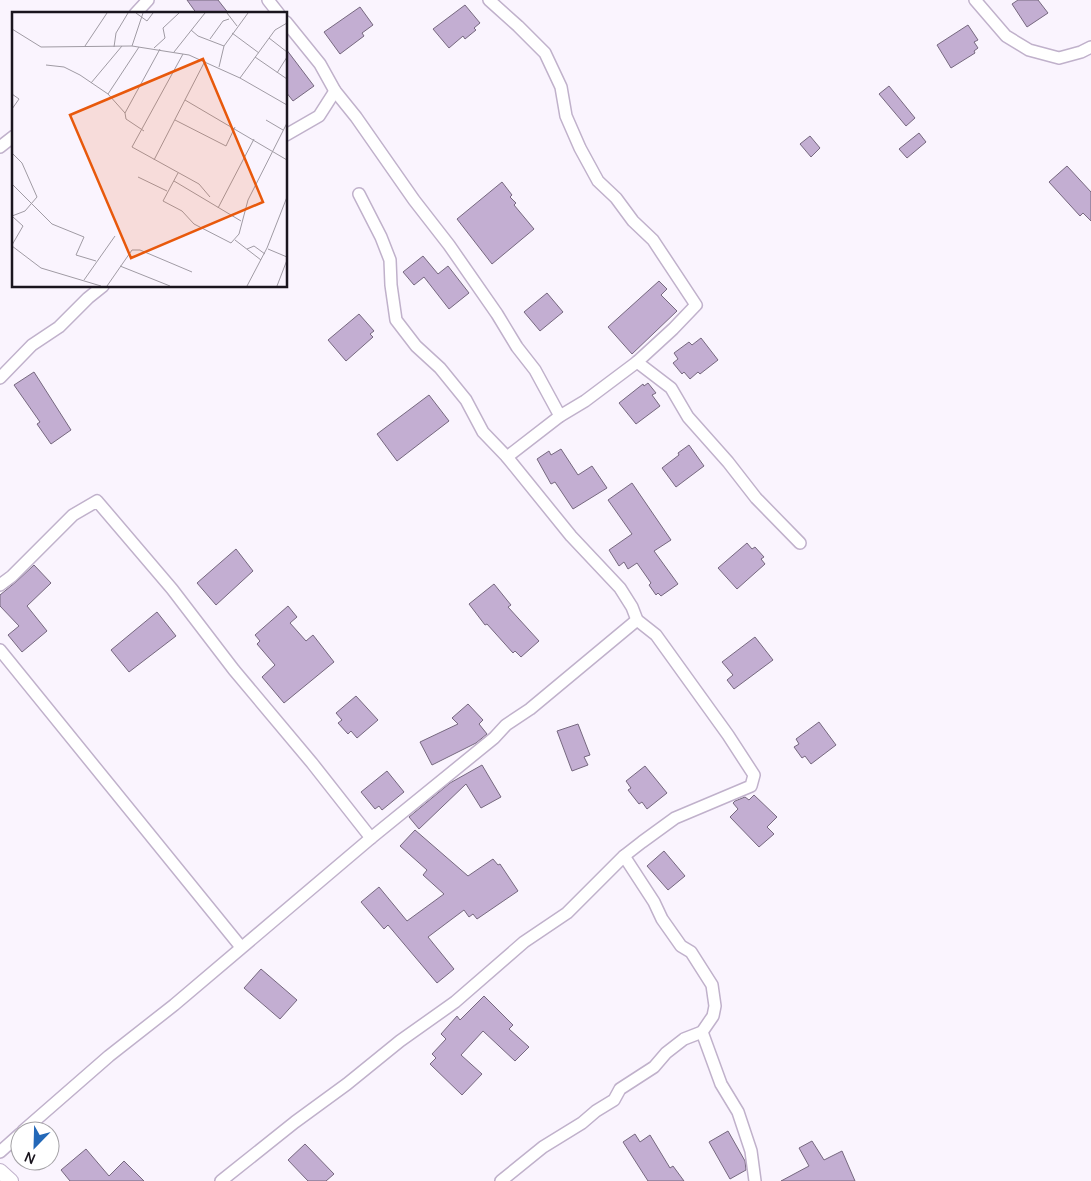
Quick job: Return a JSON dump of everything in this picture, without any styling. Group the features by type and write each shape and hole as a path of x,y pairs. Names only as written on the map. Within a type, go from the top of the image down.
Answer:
{"street":[{"path":"137,12 148,0"},
{"path":"268,0 277,12"},
{"path":"488,0 545,53 561,87 566,116 580,148 598,181 616,198 633,221 653,240 696,305 637,362 585,402 560,416 507,457"},
{"path":"975,0 1006,36 1030,50 1059,58 1091,47"},
{"path":"288,24 320,64 335,91 356,117 414,200 450,245 517,347 535,370 560,416"},
{"path":"288,134 319,116 335,91"},
{"path":"0,147 12,138"},
{"path":"220,1181 400,1041 455,1002 524,942 567,913 624,856 675,818 751,786 754,775 728,735 656,635 637,620 632,607 620,588 570,536 507,457 483,432 466,400 440,368 416,346 396,320 390,260 381,237 359,194"},
{"path":"0,378 32,345 59,327 100,288"},
{"path":"637,362 671,388 688,417 728,462 756,498 800,543"},
{"path":"0,585 32,557 73,515 98,501 172,589 234,670 312,763 371,838"},
{"path":"34,1121 109,1056 174,1005 371,838 494,738 506,725 530,709 637,620"},
{"path":"0,650 242,948"},
{"path":"501,1181 543,1147 582,1123 596,1111 614,1100 620,1089 654,1067 666,1053 684,1039 702,1032 713,1016 715,1006 712,985 691,952 682,946 662,919 654,902 624,856"},
{"path":"702,1032 721,1084 738,1112 751,1151 755,1181"},
{"path":"0,1152 10,1142"},
{"path":"0,1170 11,1181"}],"building":[{"path":"187,0 218,0 227,12 196,12"},
{"path":"1018,0 1038,0 1048,13 1027,27 1012,4"},
{"path":"465,5 480,23 474,28 476,30 465,39 463,36 449,48 433,29"},
{"path":"360,7 373,25 362,33 364,36 340,54 324,32"},
{"path":"968,25 978,40 974,42 978,48 974,51 975,53 951,68 937,45"},
{"path":"288,52 314,86 293,101 288,95"},
{"path":"889,86 915,118 906,126 879,94"},
{"path":"919,133 926,142 907,158 899,149"},
{"path":"810,136 820,148 811,157 800,144"},
{"path":"1067,166 1091,192 1091,221 1083,213 1080,216 1049,182"},
{"path":"502,182 512,195 510,197 516,203 514,205 534,229 492,264 457,219"},
{"path":"423,256 438,274 448,266 469,293 449,309 424,277 414,285 403,272"},
{"path":"659,281 667,289 661,295 677,311 632,354 608,327"},
{"path":"547,293 563,312 540,331 524,312"},
{"path":"359,314 374,331 370,334 373,337 346,361 328,340"},
{"path":"701,338 718,360 690,379 684,372 682,374 673,363 678,359 674,353 689,342 692,345"},
{"path":"34,372 71,430 51,444 37,424 40,422 14,385"},
{"path":"648,383 656,393 652,395 660,406 636,424 619,403 643,384 644,386"},
{"path":"429,395 449,421 397,461 377,434"},
{"path":"689,445 704,466 676,487 662,468"},
{"path":"561,449 578,475 592,466 607,488 573,509 555,482 551,484 537,459 549,451 551,455"},
{"path":"632,483 671,540 654,551 678,584 661,596 658,593 656,595 649,585 651,583 637,563 628,569 624,562 619,566 609,550 632,534 608,500"},
{"path":"747,543 752,549 755,547 764,557 761,559 765,564 737,589 718,568"},
{"path":"236,549 253,571 216,605 197,583"},
{"path":"34,565 51,583 27,606 47,631 22,652 8,635 19,626 0,606 0,595"},
{"path":"494,584 511,605 508,607 539,641 521,657 515,651 513,653 487,624 485,625 469,604"},
{"path":"288,606 297,617 290,623 306,641 313,635 334,662 284,703 262,677 275,665 257,644 260,641 255,635"},
{"path":"157,612 176,636 129,672 111,650"},
{"path":"755,637 773,660 734,689 727,680 733,675 722,662"},
{"path":"356,696 378,720 357,738 351,731 348,734 338,723 342,720 336,713"},
{"path":"468,704 483,720 479,724 487,734 476,743 432,765 420,742 458,724 452,718"},
{"path":"819,722 836,745 811,764 805,756 802,758 794,747 799,744 796,739"},
{"path":"578,724 590,755 584,757 588,765 572,771 557,731"},
{"path":"482,765 501,797 481,808 466,784 419,829 409,817 450,783"},
{"path":"645,766 667,793 647,809 642,802 639,804 628,790 631,788 626,781"},
{"path":"387,771 404,792 382,810 379,806 375,809 361,792"},
{"path":"754,795 777,817 767,827 774,834 759,847 730,817 738,809 733,803 735,801 745,797 749,800"},
{"path":"415,830 468,876 493,859 498,865 500,864 518,891 477,919 473,914 469,917 464,910 428,937 454,969 437,983 388,925 384,929 361,902 379,887 407,921 444,894 423,875 427,870 400,846"},
{"path":"664,851 685,876 668,890 647,866"},
{"path":"261,969 297,1000 280,1019 244,988"},
{"path":"484,996 513,1025 509,1029 529,1047 515,1061 483,1031 461,1055 482,1074 462,1095 430,1064 436,1058 432,1054 446,1039 441,1034 457,1016 460,1020"},
{"path":"728,1131 745,1161 746,1170 730,1179 709,1142"},
{"path":"635,1134 640,1142 650,1135 670,1168 673,1166 684,1181 648,1181 623,1142"},
{"path":"812,1141 824,1160 842,1151 855,1181 781,1181 809,1166 799,1148"},
{"path":"305,1144 334,1174 326,1181 308,1181 288,1160"},
{"path":"86,1149 109,1176 124,1161 144,1181 70,1181 61,1170"}]}
